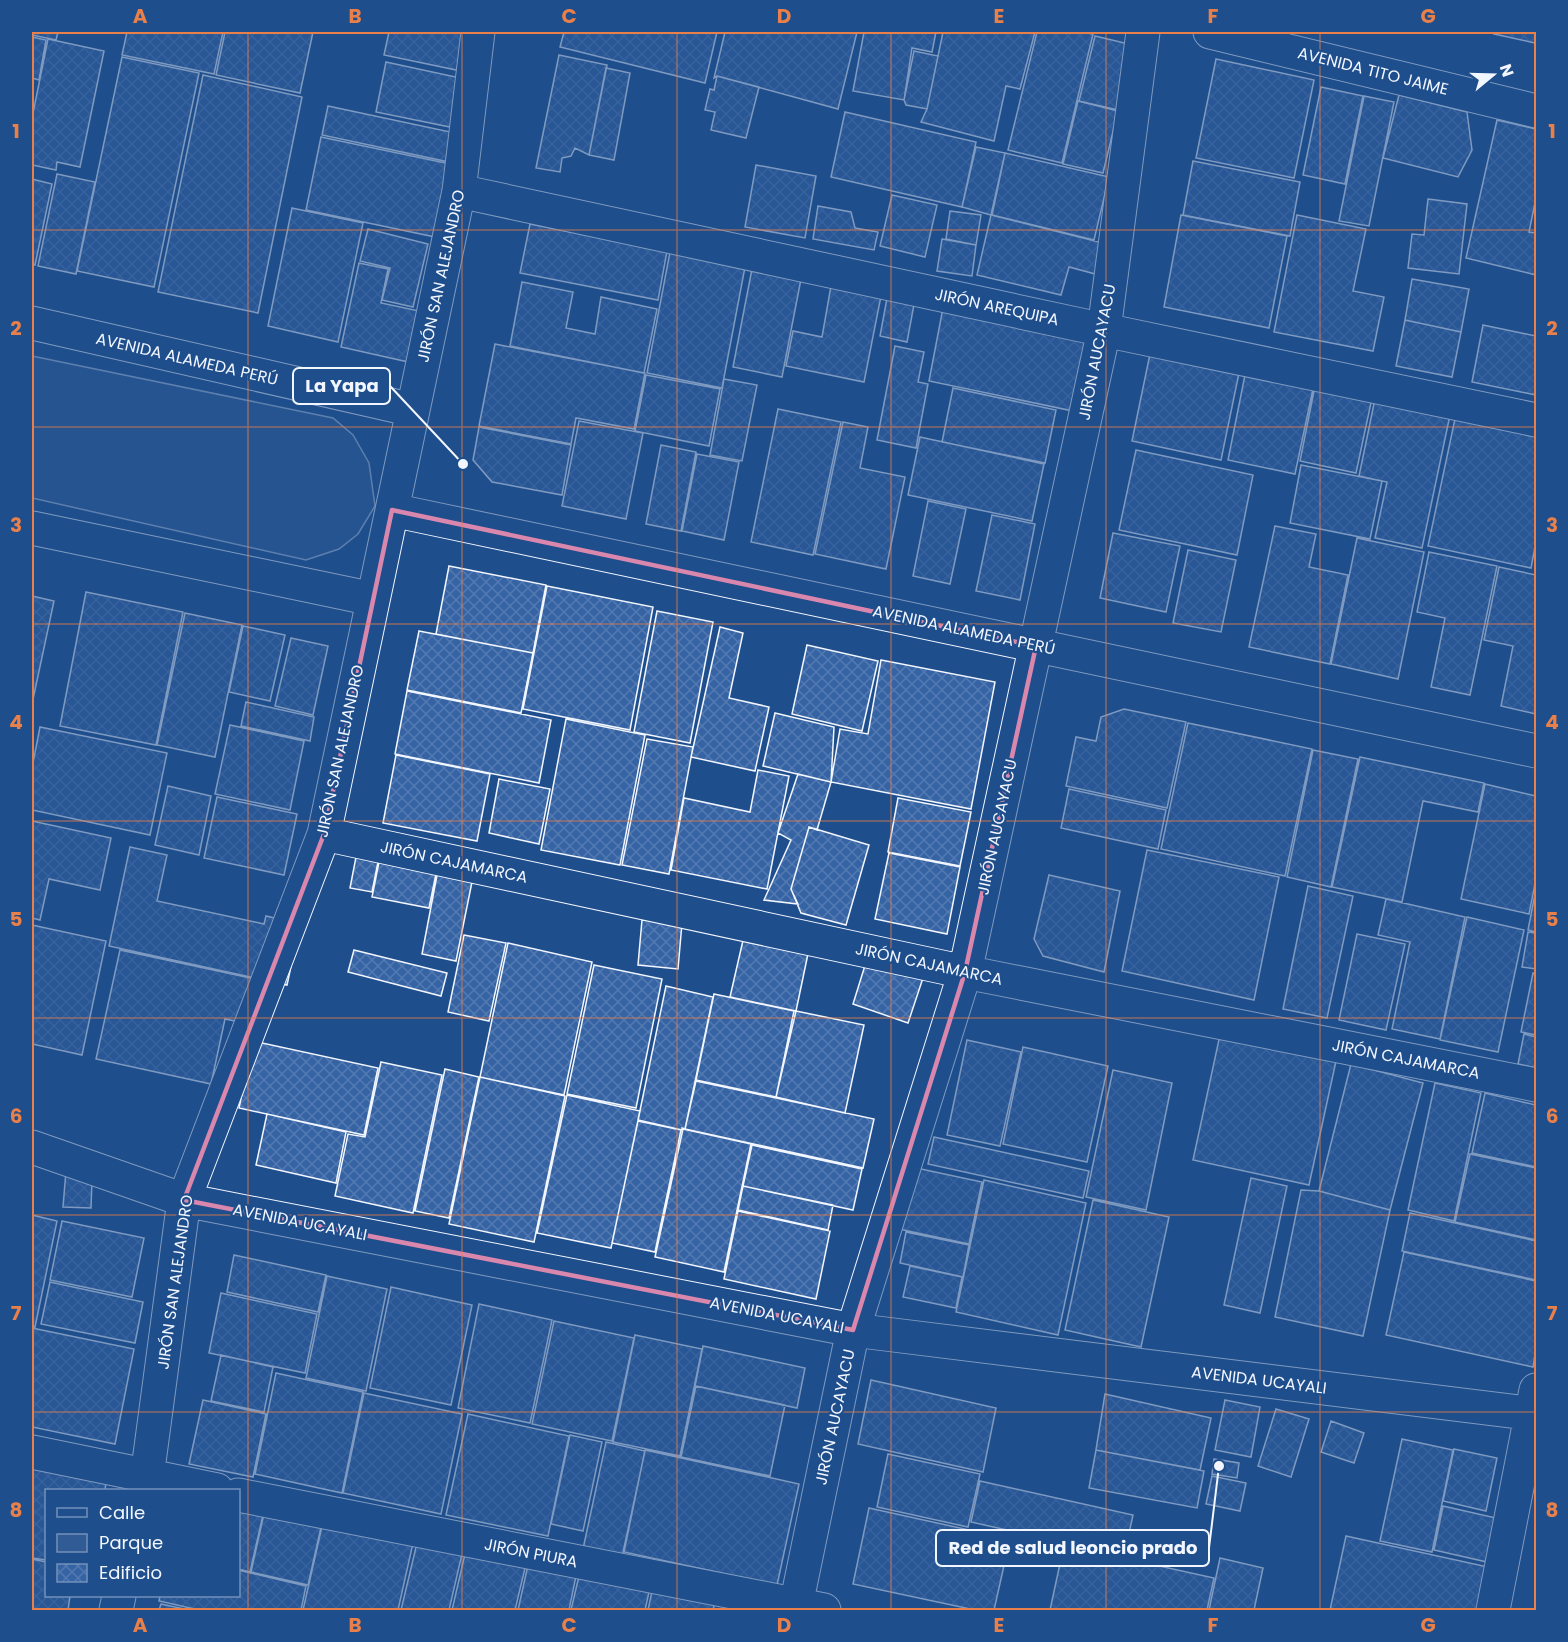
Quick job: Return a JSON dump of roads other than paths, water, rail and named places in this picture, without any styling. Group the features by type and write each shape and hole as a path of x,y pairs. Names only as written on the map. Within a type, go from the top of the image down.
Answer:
{"main road":[{"name":"JIRÓN SAN ALEJANDRO","path":"146,1484 184,1200 324,834 459,191 478,32"},
{"name":"JIRÓN AUCAYACU","path":"805,1609 853,1330 965,972 1104,330 1143,32"},
{"name":"AVENIDA TITO JAIME","path":"1210,32 1536,111"},
{"name":"JIRÓN AREQUIPA","path":"459,191 1104,330 1536,420"},
{"name":"AVENIDA ALAMEDA PERÚ","path":"32,323 413,410"},
{"name":"AVENIDA ALAMEDA PERÚ","path":"392,510 1536,751"},
{"path":"32,528 373,599"},
{"name":"JIRÓN CAJAMARCA","path":"324,834 965,972 1536,1085"},
{"name":"AVENIDA UCAYALI","path":"32,1147 184,1200 853,1330 1535,1406"},
{"path":"1493,1611 1535,1406"},
{"path":"32,1452 146,1484 197,1489"},
{"name":"JIRÓN PIURA","path":"240,1495 805,1609"}],"place":[{"name":"La Yapa","path":"463,464"},
{"name":"Red de salud leoncio prado","path":"1219,1466"}]}
